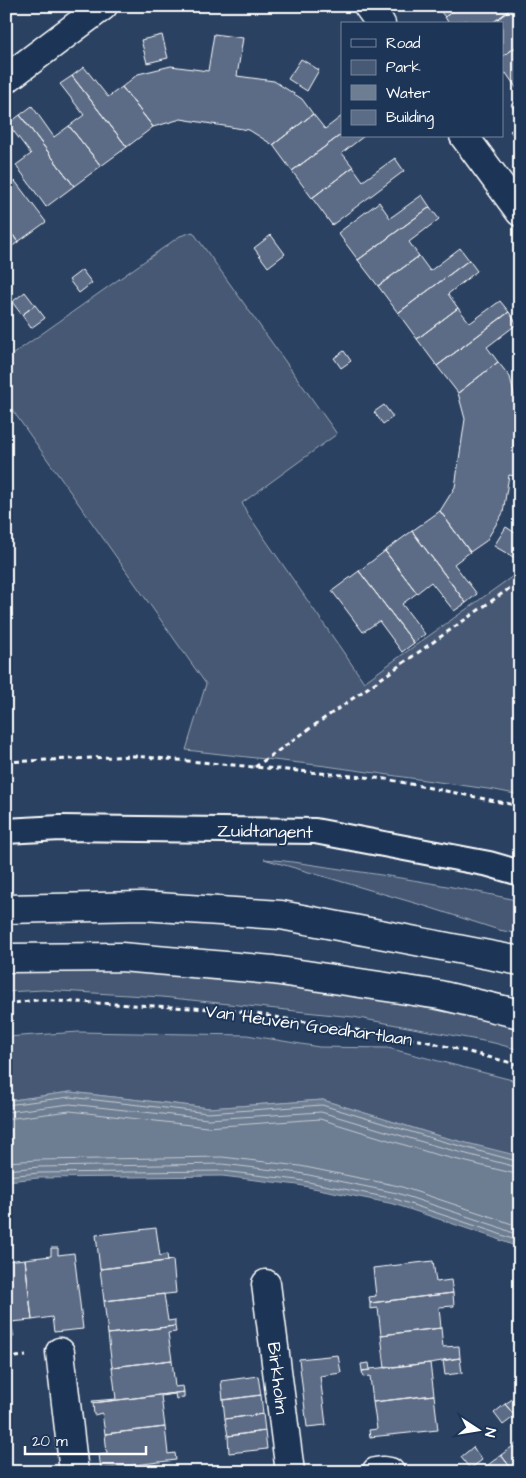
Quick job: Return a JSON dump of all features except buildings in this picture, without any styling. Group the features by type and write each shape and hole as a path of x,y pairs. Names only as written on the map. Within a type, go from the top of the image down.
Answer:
{"main road":[{"path":"6,79 103,6"},
{"path":"368,6 380,22"},
{"path":"465,138 520,212"},
{"path":"6,909 142,906 281,915 520,961"},
{"path":"6,958 121,957 273,970 440,995 520,1014"},
{"name":"Birkholm","path":"266,1284 290,1472"},
{"path":"60,1352 74,1472"},
{"path":"376,1472 384,1470 390,1472"}],"lane":[{"name":"Zuidtangent","path":"6,831 60,828 315,831 488,864 520,873"}],"path":[{"path":"254,767 520,581"},
{"path":"6,762 134,756 386,779 520,806"},
{"name":"Van Heuven Goedhartlaan","path":"6,1004 37,1000 231,1010 425,1041 520,1064"}],"green space":[{"path":"193,232 337,434 242,503 247,513 364,682 520,571 520,795 326,766 186,750 206,684 6,401 6,359 180,236"},
{"path":"264,859 412,880 520,901 520,934 499,930 425,906"},
{"path":"62,969 164,971 298,987 387,1001 520,1027 520,1050 494,1043 353,1017 162,997 43,990 6,992 6,971"},
{"path":"79,1032 247,1035 319,1047 388,1048 520,1082 520,1158 439,1136 323,1100 209,1108 70,1092 6,1101 6,1037"}],"water":[{"path":"70,1092 209,1108 323,1100 439,1136 515,1155 520,1158 520,1248 394,1204 298,1185 222,1176 39,1178 6,1181 6,1101"}]}
